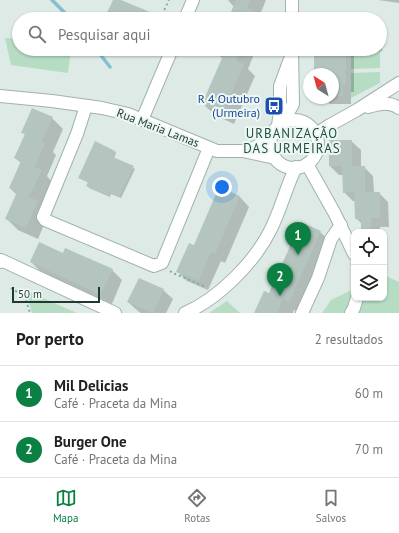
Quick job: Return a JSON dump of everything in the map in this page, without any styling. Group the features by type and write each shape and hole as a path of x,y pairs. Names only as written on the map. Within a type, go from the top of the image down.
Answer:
{"street":[{"path":"188,12 193,0"},
{"path":"292,0 292,12"},
{"path":"142,120 169,56"},
{"path":"280,124 280,86 291,56"},
{"path":"278,161 288,167 301,165 313,158 317,150 318,142 316,134 306,123 293,104 292,56"},
{"path":"316,134 399,83"},
{"path":"385,93 399,88"},
{"name":"Rua Maria Lamas","path":"0,96 102,108 128,114 217,151 243,151 254,148 271,138"},
{"path":"357,110 383,103 398,105"},
{"path":"290,180 271,151 271,138 293,104"},
{"path":"86,106 77,134 43,217 45,220 154,266 162,263 209,148"},
{"path":"280,124 291,120 299,120 306,123"},
{"name":"Rua Maria Lamas","path":"243,151 278,161"},
{"path":"185,313 193,310 219,291 238,274 247,263 270,230 286,195 290,180 301,165"},
{"path":"301,165 341,226 351,248"},
{"path":"302,313 318,278 331,239 341,226"},
{"path":"0,262 1,260 115,313"},
{"path":"351,313 356,301"}],"path":[{"path":"163,12 169,0"},
{"path":"162,263 173,273 219,291"},
{"path":"11,288 25,297 30,313"}],"green space":[{"path":"5,38 12,38 12,56 70,56 68,73 11,65"},
{"path":"351,56 380,56 380,68 351,69"},
{"path":"380,72 380,83 351,98 351,73"},
{"path":"387,276 399,282 399,313 322,313 331,300 351,290 351,301 387,301"},
{"path":"29,292 77,313 32,313 27,294"},
{"path":"227,301 240,313 209,313"}],"building":[{"path":"113,0 121,0 150,12 107,12"},
{"path":"236,0 250,0 247,8 256,12 231,12"},
{"path":"223,56 238,56 236,61 244,64 223,113 202,104"},
{"path":"314,56 346,56 346,84 343,84 343,96 339,96 339,68 314,68"},
{"path":"32,108 53,117 42,142 45,143 35,167 42,170 29,197 38,201 26,228 5,219 17,192 9,188 21,161 14,158 25,134 21,133"},
{"path":"329,140 352,140 352,166 365,166 365,192 380,192 380,218 371,218 371,229 361,229 361,219 355,219 354,192 343,193 342,166 329,166"},
{"path":"95,141 115,151 113,157 134,166 119,197 110,193 108,196 86,186 88,182 78,178"},
{"path":"219,187 240,196 215,254 211,252 199,281 176,272 189,243 194,245"},
{"path":"301,222 321,231 289,302 283,299 277,313 254,313 264,291 269,293"},
{"path":"39,242 63,253 65,248 113,269 101,295 30,262"},
{"path":"139,278 164,289 153,313 127,302"}],"waterway":[{"path":"52,0 64,12"},
{"path":"101,56 110,67"}],"place":[{"name":"R 4 Outubro (Urmeira)","path":"274,106"},
{"name":"Mil Delicias","path":"298,255"},
{"name":"Burger One","path":"280,296"}],"district":[{"name":"URBANIZAÇÃO DAS URMEIRAS","path":"292,140"}]}
